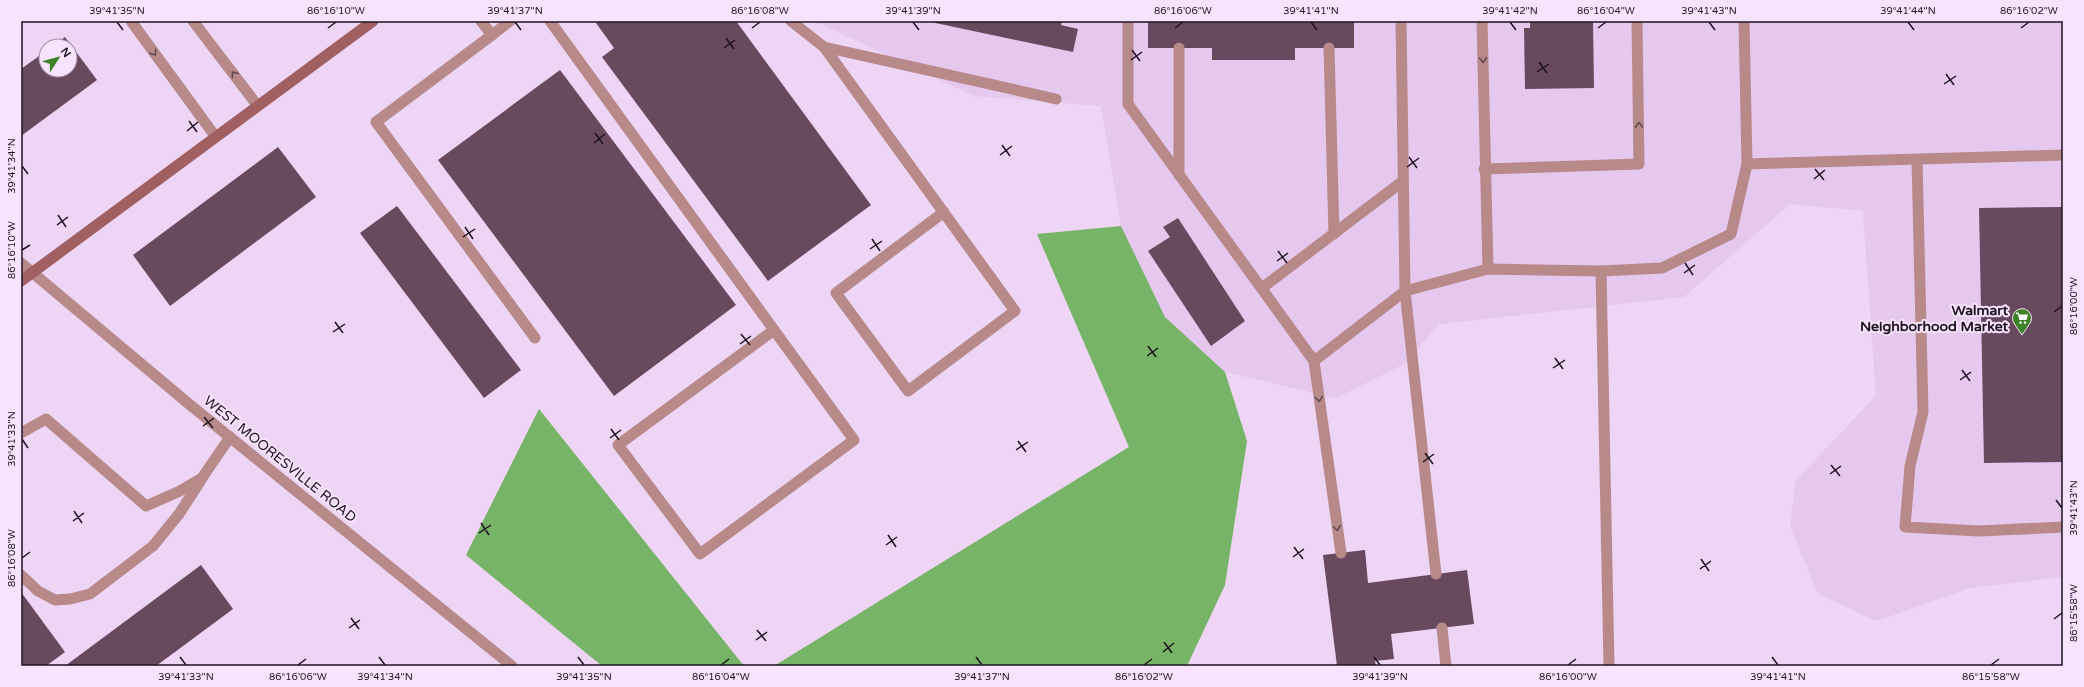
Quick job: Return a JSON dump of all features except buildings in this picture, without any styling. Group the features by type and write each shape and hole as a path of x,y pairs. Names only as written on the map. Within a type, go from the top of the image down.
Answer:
{"main road":[{"path":"21,281 215,136 373,21"}],"street":[{"path":"131,21 215,136"},
{"path":"193,21 257,105"},
{"path":"481,21 492,35"},
{"path":"510,21 376,122 535,338"},
{"path":"550,21 854,440 700,554 618,445 774,330"},
{"path":"791,21 824,47 944,212 1016,311 908,391 836,293 944,212"},
{"path":"1128,21 1128,104 1314,360 1341,553"},
{"path":"1402,21 1406,290 1436,574"},
{"path":"1482,21 1484,170 1488,269"},
{"path":"1484,170 1639,164 1637,21"},
{"path":"1314,360 1406,290 1488,269 1601,271 1662,268 1731,234 1747,164 1744,21"},
{"path":"824,47 1056,99"},
{"path":"1179,48 1179,175"},
{"path":"1329,48 1334,234"},
{"path":"1747,164 2063,155"},
{"path":"1917,160 1922,412 1910,466 1905,527 1979,531 2063,527"},
{"path":"1262,288 1404,181"},
{"name":"WEST MOORESVILLE ROAD","path":"21,263 230,437 512,666"},
{"path":"1601,271 1609,666"},
{"path":"21,433 46,419 146,506 180,491 202,478"},
{"path":"21,575 38,591 55,600 70,599 90,594 153,546 179,514 230,437"},
{"path":"1442,628 1446,666"}],"shaded area":[{"path":"814,21 2063,21 2063,577 1970,588 1877,621 1818,594 1790,526 1796,480 1876,396 1863,211 1790,204 1684,297 1439,324 1406,363 1336,398 1225,372 1165,317 1121,226 1101,106 974,96"}],"green space":[{"path":"1121,226 1165,317 1225,372 1247,441 1225,585 1187,666 774,666 1129,447 1037,234"},
{"path":"539,409 744,666 602,666 466,555"}],"place":[{"name":"Walmart Neighborhood Market","path":"2022,335"}]}
